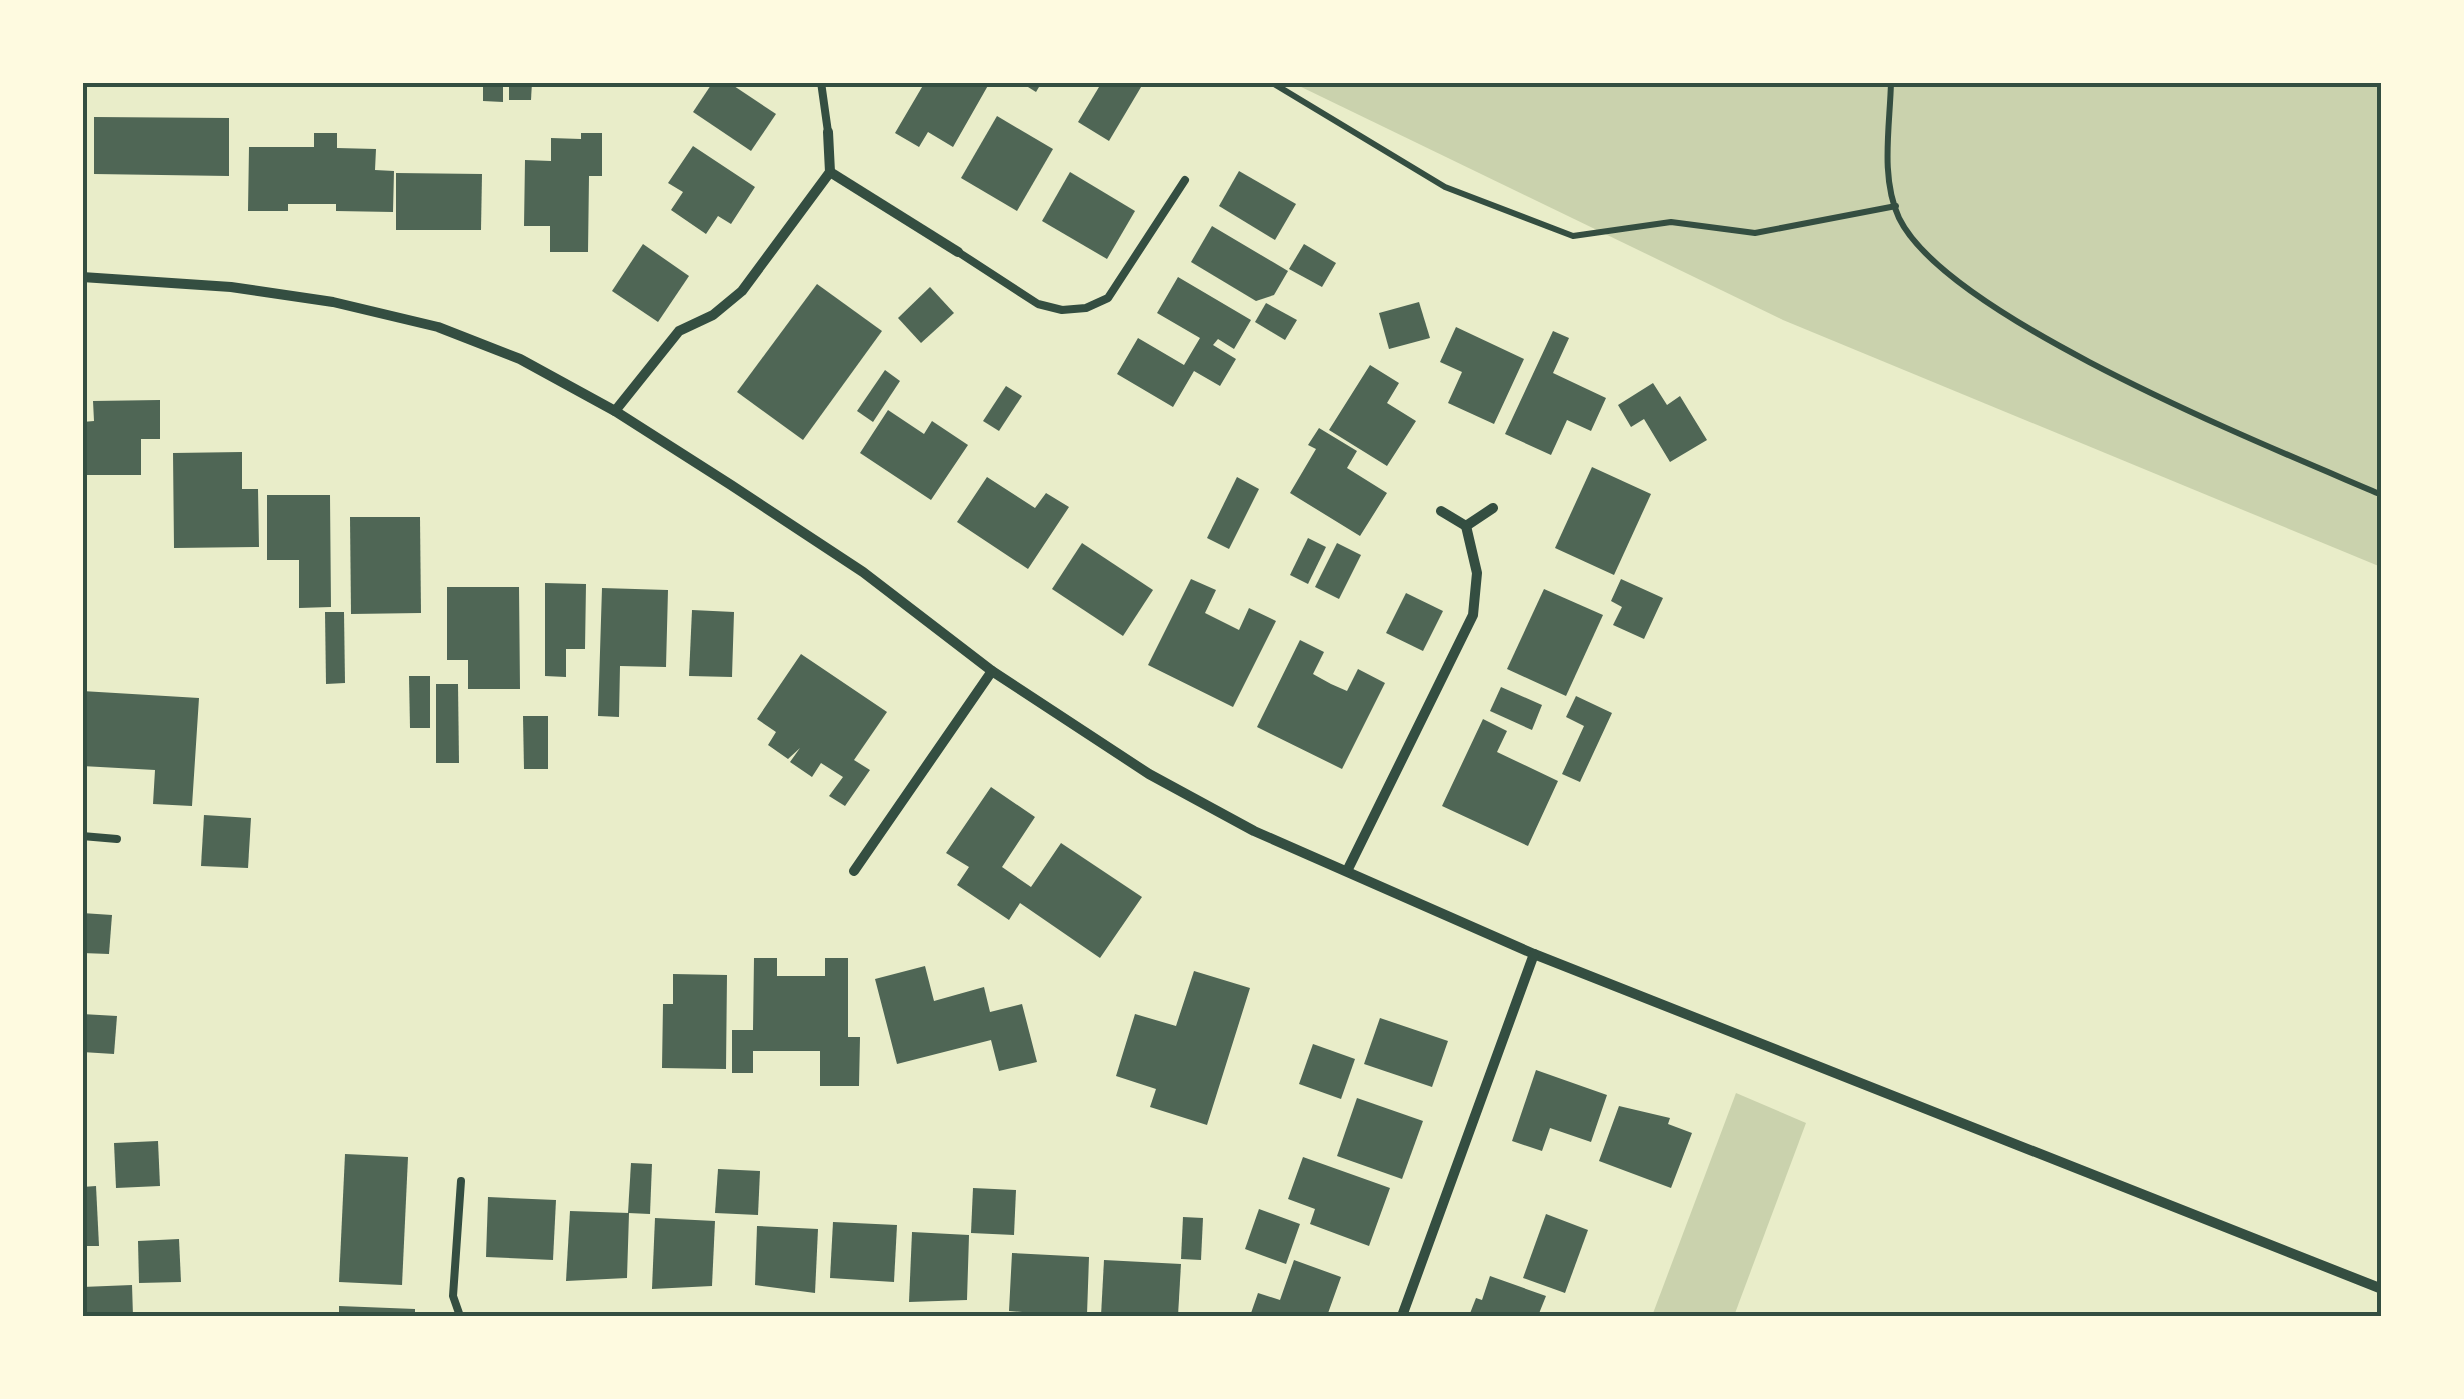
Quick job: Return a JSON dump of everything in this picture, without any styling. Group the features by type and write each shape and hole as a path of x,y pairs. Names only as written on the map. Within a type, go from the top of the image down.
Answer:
{"street":[{"path":"616,411 680,331 713,315 742,292 830,172 828,132"},
{"path":"830,172 958,252"},
{"path":"82,276 231,288 333,302 438,326 520,359 616,411 863,572 992,671 1148,774 1254,832 1534,954 2382,1289"},
{"path":"1466,526 1493,508"},
{"path":"1347,870 1473,616 1476,573 1466,526 1441,510"},
{"path":"854,870 992,671"},
{"path":"1402,1316 1534,954"}],"lane":[{"path":"821,82 828,132"},
{"path":"958,252 1038,304 1062,310 1086,308 1108,298 1185,180"},
{"path":"82,836 117,838"},
{"path":"460,1316 453,1296 462,1182"}],"path":[{"path":"1270,82 1445,187 1572,236 1672,222 1755,233 1896,206"},
{"path":"1891,82 1888,176 1900,218 1937,265 2048,342 2382,495"}],"green space":[{"path":"1293,83 2381,83 2381,567 1783,320"},
{"path":"1736,1093 1806,1123 1734,1316 1652,1316"}],"building":[{"path":"483,82 503,82 503,102 483,101"},
{"path":"509,82 532,82 531,100 509,100"},
{"path":"713,82 728,82 776,114 751,151 693,112"},
{"path":"925,82 990,82 953,147 928,132 919,147 895,133"},
{"path":"1020,82 1042,82 1036,92"},
{"path":"1102,82 1144,82 1109,141 1078,122"},
{"path":"997,116 1053,149 1017,211 961,178"},
{"path":"94,117 229,118 229,176 94,174"},
{"path":"314,133 337,133 337,148 376,149 375,170 394,171 393,212 336,211 336,204 288,204 288,211 248,211 249,147 314,147"},
{"path":"581,133 602,133 602,176 589,176 588,252 550,252 550,226 524,226 525,160 551,161 551,138 581,139"},
{"path":"693,146 755,187 731,224 718,216 706,234 671,210 683,192 668,183"},
{"path":"1239,171 1296,204 1275,240 1219,206"},
{"path":"1070,172 1135,211 1107,259 1042,221"},
{"path":"396,173 482,174 481,230 396,230"},
{"path":"1212,226 1288,271 1274,295 1256,301 1191,262"},
{"path":"643,244 689,276 658,322 612,291"},
{"path":"1304,244 1336,263 1322,287 1289,269"},
{"path":"1178,277 1251,320 1234,349 1218,339 1213,345 1236,359 1220,386 1194,371 1173,407 1117,374 1138,338 1184,365 1200,338 1157,313"},
{"path":"817,284 882,331 803,440 737,392"},
{"path":"930,287 954,313 921,343 898,318"},
{"path":"1419,302 1430,338 1389,349 1379,313"},
{"path":"1266,303 1297,320 1285,340 1255,322"},
{"path":"1456,327 1524,359 1494,424 1448,403 1462,372 1440,362"},
{"path":"1553,331 1569,338 1553,373 1606,398 1591,431 1567,420 1551,455 1505,434"},
{"path":"1370,365 1399,383 1387,403 1416,421 1387,466 1329,430"},
{"path":"885,370 900,381 873,422 857,411"},
{"path":"1653,383 1667,405 1680,396 1707,440 1670,462 1644,419 1631,427 1618,405"},
{"path":"1006,386 1022,396 999,431 983,421"},
{"path":"160,400 160,439 141,439 141,475 82,475 82,422 94,421 93,401"},
{"path":"888,410 924,434 932,421 968,445 931,500 860,453"},
{"path":"1319,428 1357,451 1347,468 1387,493 1360,536 1290,493 1316,449 1308,445"},
{"path":"242,452 242,489 258,489 259,547 174,548 173,453"},
{"path":"1592,467 1651,494 1614,575 1555,548"},
{"path":"987,477 1035,508 1046,493 1069,507 1028,569 957,522"},
{"path":"1237,477 1259,489 1229,549 1207,538"},
{"path":"267,495 330,495 331,607 299,608 299,560 267,560"},
{"path":"350,517 420,517 421,613 351,614"},
{"path":"1308,538 1326,547 1308,584 1290,575"},
{"path":"1082,543 1153,590 1123,636 1052,589"},
{"path":"1337,543 1361,555 1339,599 1315,587"},
{"path":"1191,579 1216,590 1205,613 1239,630 1249,608 1276,621 1233,707 1148,665"},
{"path":"1621,579 1663,598 1644,639 1613,625 1622,607 1611,601"},
{"path":"545,583 586,584 585,649 566,649 566,677 545,676"},
{"path":"447,587 519,587 520,689 468,689 468,660 447,660"},
{"path":"602,588 668,590 666,667 620,666 619,717 598,716"},
{"path":"1544,589 1603,615 1566,696 1507,669"},
{"path":"1406,593 1443,611 1423,651 1386,633"},
{"path":"692,610 734,612 732,677 689,676"},
{"path":"325,612 344,612 345,683 326,684"},
{"path":"1300,640 1324,652 1313,674 1331,684 1347,691 1358,669 1385,683 1342,769 1257,727"},
{"path":"801,654 887,712 854,760 870,770 845,806 829,796 843,777 821,763 812,777 790,762 800,748 788,759 768,745 776,732 757,719"},
{"path":"409,676 430,676 430,728 410,728"},
{"path":"436,684 458,684 459,763 436,763"},
{"path":"1501,687 1542,705 1532,730 1490,711"},
{"path":"82,691 199,698 192,806 153,804 155,770 82,766"},
{"path":"1576,696 1612,713 1580,782 1562,774 1584,726 1566,717"},
{"path":"523,716 548,716 548,769 524,769"},
{"path":"1483,719 1507,731 1497,752 1558,781 1528,846 1442,806"},
{"path":"991,787 1035,817 1002,867 1031,887 1061,843 1142,897 1100,958 1020,903 1009,920 957,885 969,867 946,853"},
{"path":"204,815 251,818 248,868 201,866"},
{"path":"82,913 112,915 109,954 82,953"},
{"path":"754,958 777,958 777,976 825,976 825,958 848,958 848,1037 860,1037 859,1086 820,1086 820,1051 753,1051 753,1073 732,1073 732,1030 753,1030"},
{"path":"925,966 934,1001 984,987 990,1012 1022,1004 1037,1062 999,1071 991,1040 897,1064 875,979"},
{"path":"1194,971 1250,988 1207,1125 1150,1107 1156,1089 1116,1076 1135,1014 1176,1026"},
{"path":"673,974 727,975 726,1069 662,1068 663,1004 673,1004"},
{"path":"82,1014 117,1016 114,1054 82,1052"},
{"path":"1380,1018 1448,1041 1432,1087 1364,1064"},
{"path":"1313,1044 1355,1059 1341,1099 1299,1084"},
{"path":"1536,1070 1607,1095 1591,1142 1550,1128 1542,1151 1512,1141"},
{"path":"1357,1098 1423,1121 1402,1179 1337,1156"},
{"path":"1619,1106 1670,1118 1668,1124 1692,1133 1671,1188 1599,1161"},
{"path":"158,1141 160,1186 116,1188 114,1143"},
{"path":"345,1154 408,1157 402,1285 339,1282"},
{"path":"1303,1157 1390,1188 1369,1246 1310,1224 1315,1209 1288,1199"},
{"path":"631,1163 652,1164 650,1214 628,1213"},
{"path":"718,1169 760,1171 758,1215 715,1213"},
{"path":"96,1186 99,1246 82,1246 82,1187"},
{"path":"973,1188 1016,1190 1014,1235 971,1233"},
{"path":"488,1197 556,1200 553,1260 486,1257"},
{"path":"1259,1209 1300,1224 1286,1264 1245,1249"},
{"path":"570,1211 629,1213 627,1278 566,1281"},
{"path":"1546,1214 1588,1230 1565,1293 1523,1278"},
{"path":"1183,1217 1203,1218 1201,1260 1181,1259"},
{"path":"655,1218 715,1221 712,1286 652,1289"},
{"path":"833,1222 897,1225 894,1282 830,1278"},
{"path":"757,1226 818,1229 815,1293 755,1285"},
{"path":"912,1232 969,1235 967,1300 909,1302"},
{"path":"179,1239 181,1282 139,1283 138,1241"},
{"path":"1012,1253 1089,1257 1087,1315 1035,1316 1009,1311"},
{"path":"1104,1260 1181,1264 1178,1316 1101,1316"},
{"path":"1294,1260 1341,1277 1327,1316 1250,1316 1258,1293 1280,1300"},
{"path":"1490,1276 1546,1296 1538,1316 1469,1316 1476,1298 1482,1300"},
{"path":"132,1285 133,1316 82,1316 82,1287"},
{"path":"339,1306 415,1309 415,1316 339,1316"}]}
